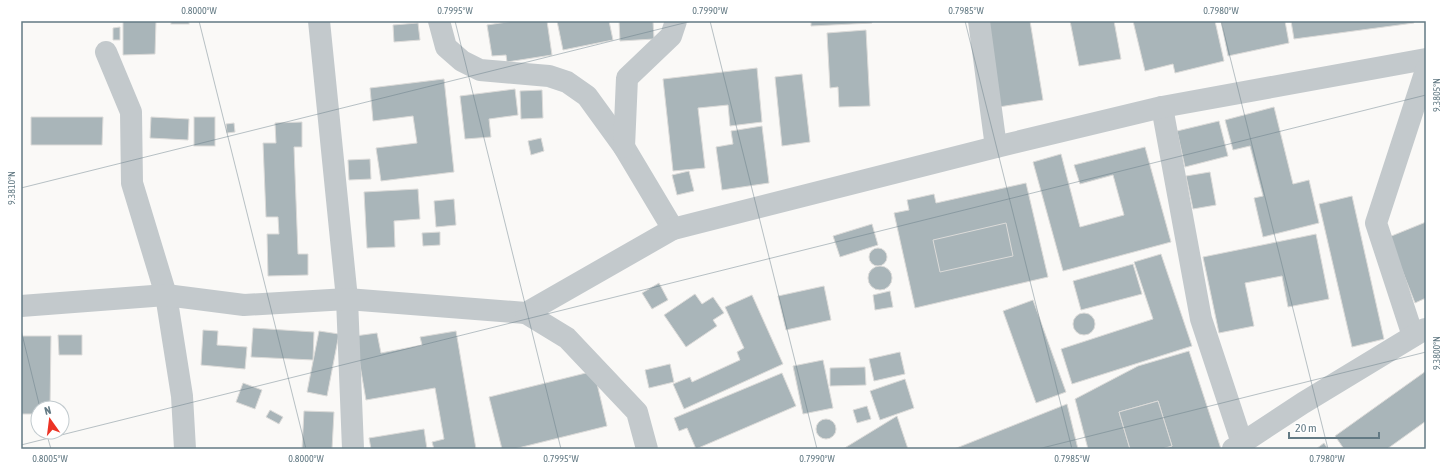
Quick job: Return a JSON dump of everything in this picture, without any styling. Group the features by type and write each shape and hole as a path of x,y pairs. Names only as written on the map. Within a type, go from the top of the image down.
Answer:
{"street":[{"path":"319,21 347,299 353,449"},
{"path":"439,21 446,47 462,62 480,70 549,76 567,82 587,96 624,147 673,229"},
{"path":"624,147 627,78 671,36 676,21"},
{"path":"979,21 996,147"},
{"path":"106,52 130,112 132,183 166,295 182,396 185,449"},
{"path":"526,313 673,229 996,147 1162,107 1426,59"},
{"path":"1162,107 1201,319 1238,446 1303,403 1420,332 1376,223 1426,70"},
{"path":"21,306 166,295 244,304 347,299 526,313 567,338 637,412 646,449"}],"building":[{"path":"123,21 156,21 155,54 123,55"},
{"path":"171,21 189,21 189,24 171,24"},
{"path":"514,21 547,21 552,55 507,62 506,55 492,56 487,25"},
{"path":"557,21 609,21 613,40 563,50"},
{"path":"619,21 653,21 654,39 620,41"},
{"path":"811,21 872,21 872,23 811,26"},
{"path":"985,21 1030,21 1043,100 999,107"},
{"path":"1070,21 1114,21 1121,59 1079,66"},
{"path":"1133,21 1215,21 1224,61 1175,73 1173,64 1145,71"},
{"path":"1221,21 1285,21 1289,43 1228,56"},
{"path":"1291,21 1414,21 1414,23 1294,39"},
{"path":"418,23 420,40 394,42 393,25"},
{"path":"120,27 120,40 113,40 113,28"},
{"path":"866,30 870,106 839,107 838,87 830,88 827,33"},
{"path":"757,68 762,122 730,126 728,105 698,108 705,168 673,171 663,79"},
{"path":"802,74 810,142 782,146 775,77"},
{"path":"444,79 454,172 381,181 376,148 417,143 413,116 373,121 370,88"},
{"path":"515,89 518,115 489,119 491,137 465,139 460,96"},
{"path":"542,90 543,118 521,119 520,91"},
{"path":"1274,107 1293,184 1309,180 1319,223 1263,237 1254,198 1263,196 1250,146 1233,150 1225,120"},
{"path":"31,117 103,117 102,145 31,145"},
{"path":"151,117 189,119 188,140 150,138"},
{"path":"194,117 215,117 215,146 194,146"},
{"path":"1219,121 1228,156 1185,167 1177,131"},
{"path":"302,122 302,147 294,147 298,254 308,254 308,275 268,276 267,234 279,234 278,217 266,217 263,143 276,143 275,123"},
{"path":"234,123 235,132 227,133 226,124"},
{"path":"762,126 769,183 722,190 716,147 733,144 731,131"},
{"path":"541,138 544,151 531,155 528,141"},
{"path":"1145,147 1171,242 1063,271 1033,162 1061,154 1080,227 1124,215 1113,175 1080,184 1074,165"},
{"path":"370,159 371,179 349,180 348,160"},
{"path":"689,171 694,191 677,195 672,175"},
{"path":"1210,172 1216,205 1193,209 1186,176"},
{"path":"1026,183 1048,277 915,308 894,213 909,210 907,200 934,194 936,203"},
{"path":"418,189 420,219 394,221 395,247 367,248 364,192"},
{"path":"1352,196 1384,339 1352,347 1319,204"},
{"path":"454,199 456,225 436,227 434,201"},
{"path":"1426,222 1426,298 1415,303 1389,237"},
{"path":"1006,223 1013,256 940,272 933,240"},
{"path":"872,224 878,245 840,257 833,236"},
{"path":"440,232 440,245 423,246 422,233"},
{"path":"1316,234 1329,299 1288,307 1282,276 1245,283 1254,326 1219,333 1203,257"},
{"path":"878,248 884,251 887,257 884,263 878,266 872,263 869,257 872,251"},
{"path":"1161,254 1192,346 1072,384 1061,349 1153,319 1134,262"},
{"path":"1133,264 1142,294 1081,310 1073,281"},
{"path":"880,266 885,267 891,273 891,283 885,289 880,290 875,289 869,283 868,278 869,273 875,267"},
{"path":"659,283 668,300 652,309 642,293"},
{"path":"824,286 831,320 786,330 778,296"},
{"path":"890,291 893,307 875,310 873,295"},
{"path":"695,294 702,304 713,297 724,313 713,320 717,326 686,347 664,315"},
{"path":"752,295 783,364 684,409 673,384 690,377 692,382 740,360 737,352 744,348 725,307"},
{"path":"1033,300 1066,392 1036,403 1003,311"},
{"path":"1084,313 1092,316 1095,324 1092,332 1084,335 1076,332 1073,324 1076,316"},
{"path":"253,328 314,332 313,360 251,357"},
{"path":"203,330 218,331 217,345 247,347 245,369 201,365"},
{"path":"319,331 339,334 327,396 307,392"},
{"path":"456,331 476,449 434,449 432,442 444,439 435,388 366,400 355,336 377,333 381,353 422,345 420,337"},
{"path":"58,335 82,335 82,355 59,355"},
{"path":"21,336 51,336 50,400 30,400 30,414 21,414"},
{"path":"1189,351 1221,449 1162,449 1172,446 1158,401 1119,412 1130,449 1088,449 1075,399 1138,366"},
{"path":"900,352 905,374 874,381 869,359"},
{"path":"823,360 833,408 803,414 793,366"},
{"path":"670,364 674,382 649,388 645,370"},
{"path":"865,367 866,385 830,386 830,368"},
{"path":"594,371 607,426 514,449 502,449 489,397"},
{"path":"1426,371 1426,421 1387,449 1344,449 1335,436"},
{"path":"782,373 796,406 696,449 687,428 679,431 674,418"},
{"path":"905,379 914,408 880,420 870,391"},
{"path":"243,383 262,390 255,409 236,402"},
{"path":"1158,401 1172,446 1162,449 1130,449 1119,412"},
{"path":"1067,404 1078,449 954,449"},
{"path":"867,406 871,419 857,423 853,410"},
{"path":"270,410 283,417 279,424 266,417"},
{"path":"304,411 334,412 332,449 302,449"},
{"path":"897,416 908,449 843,449"},
{"path":"826,419 833,422 836,429 833,436 826,439 819,436 816,429 819,422"},
{"path":"424,429 427,449 371,449 369,438"},
{"path":"1324,443 1328,449 1316,449"}]}
